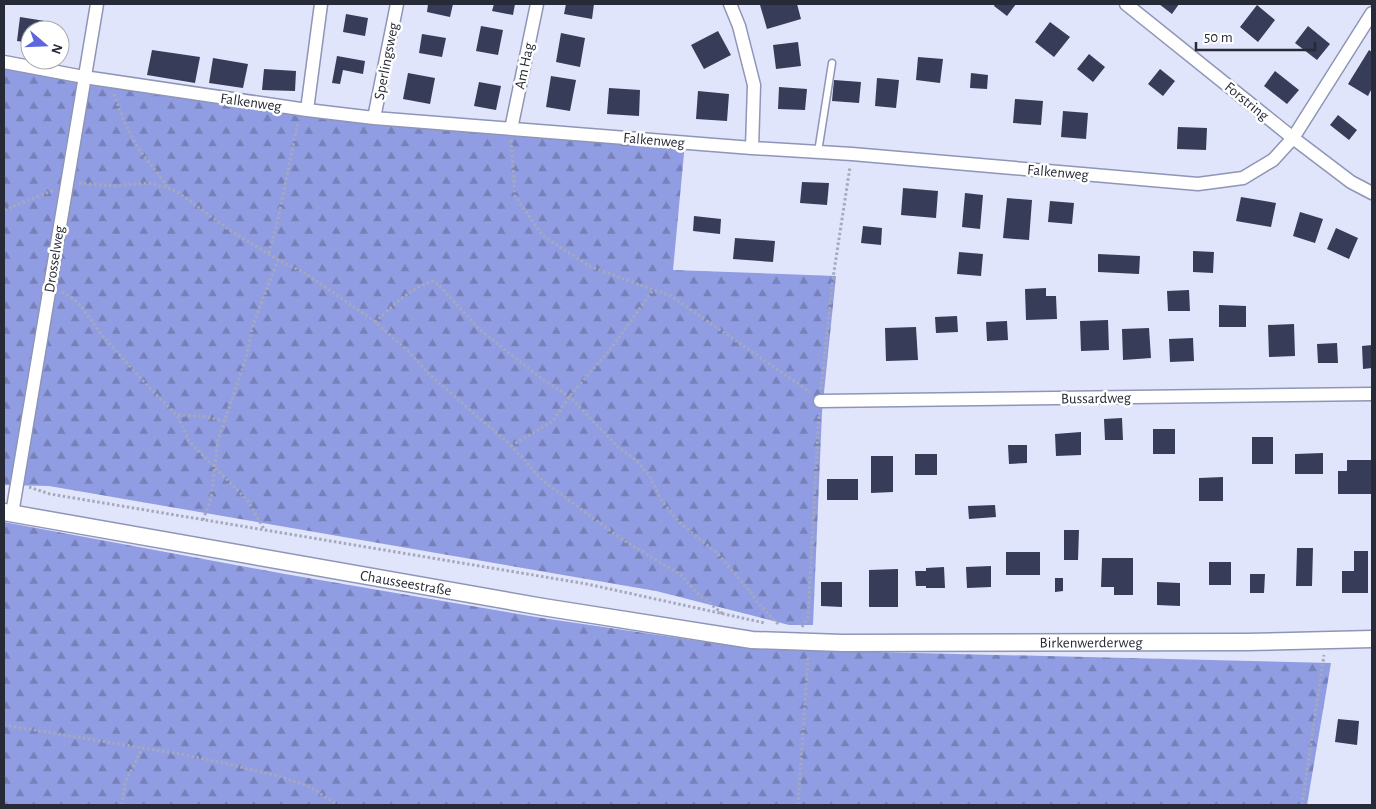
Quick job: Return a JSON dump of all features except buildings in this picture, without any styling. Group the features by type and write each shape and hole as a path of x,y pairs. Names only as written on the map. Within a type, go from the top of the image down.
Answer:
{"street":[{"name":"Drosselweg","path":"8,513 16,488 66,186 89,78 96,4"},
{"path":"304,109 321,4"},
{"name":"Sperlingsweg","path":"374,118 397,4"},
{"name":"Am Hag","path":"511,129 537,4"},
{"path":"730,4 739,26 754,85 752,148"},
{"name":"Forstring","path":"1126,4 1293,138 1351,182 1372,193"},
{"name":"Falkenweg","path":"4,62 89,78 374,118 752,148 852,154 1198,184 1243,178 1273,160 1293,138 1372,13"},
{"name":"Bussardweg","path":"820,401 1372,394"},
{"name":"Chausseestraße","path":"8,513 543,607 752,640 809,642"},
{"name":"Birkenwerderweg","path":"809,642 1227,642 1372,639"}],"lane":[{"path":"818,152 832,63"}],"path":[{"path":"89,78 99,87 114,94 124,121 134,140 168,188"},
{"path":"269,253 304,109"},
{"path":"511,129 515,196 543,236 590,267 671,296 809,391 820,401"},
{"path":"798,805 809,642 796,634 808,617 820,401 833,278 852,154"},
{"path":"4,210 66,186 80,183 116,186 148,183 179,193 228,229 278,260 303,272 375,322 408,351 429,374 452,392 473,414 511,446 539,477 623,540 681,576 697,593 723,614"},
{"path":"203,520 211,499 218,440 246,358 253,324 278,260"},
{"path":"375,322 404,297 433,281 439,285 489,338 523,362 542,379 570,397 618,447 636,460 649,475 662,501 679,522 725,561 756,601 780,627"},
{"path":"49,289 67,294 84,310 102,335 157,397 177,415 189,441 248,501 264,530"},
{"path":"511,446 553,421 570,397 612,347 653,290"},
{"path":"177,415 201,416 225,421"},
{"path":"16,488 31,487 50,494 587,584 786,628"},
{"path":"1302,805 1326,639"},
{"path":"4,726 143,747 282,777 310,787 338,805"},
{"path":"122,805 125,783 143,747"}],"green space":[{"path":"4,62 20,65 20,70 54,70 307,110 685,143 673,270 836,276 822,412 813,625 789,625 656,591 49,486 4,485"},
{"path":"4,522 285,574 542,618 754,649 1331,663 1307,805 4,805"}]}
